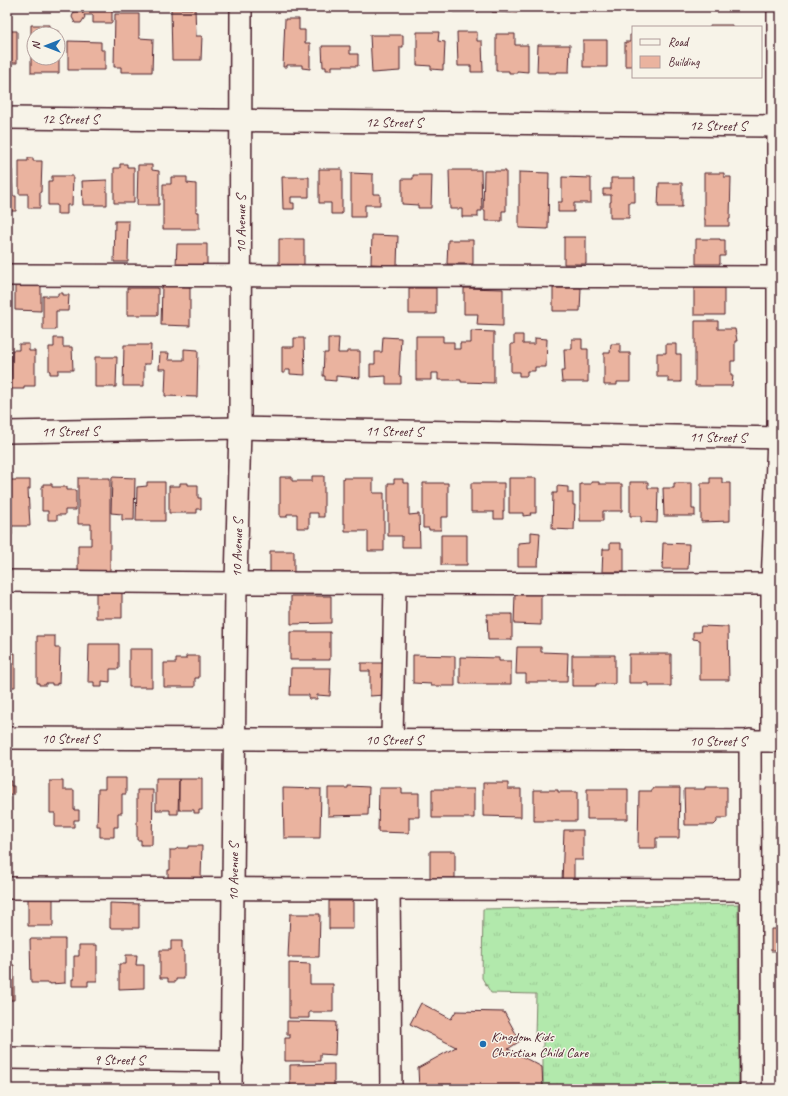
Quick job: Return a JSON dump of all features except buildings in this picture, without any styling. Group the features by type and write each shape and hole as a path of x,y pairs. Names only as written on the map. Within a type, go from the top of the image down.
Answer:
{"street":[{"name":"10 Avenue S","path":"231,1089 236,583 240,428 241,7"},
{"path":"776,741 776,584 780,277 778,7"},
{"name":"12 Street S","path":"7,118 780,126"},
{"path":"7,275 780,277"},
{"name":"11 Street S","path":"7,432 240,428 779,438"},
{"path":"7,581 776,584"},
{"path":"392,739 395,583"},
{"name":"10 Street S","path":"7,738 776,741"},
{"path":"750,740 751,1089"},
{"path":"7,888 750,890"},
{"path":"390,889 391,1089"},
{"name":"9 Street S","path":"7,1058 232,1061"}],"green space":[{"path":"738,904 739,1089 543,1089 543,1037 535,1037 536,994 491,993 482,978 483,909"}],"place":[{"name":"Kingdom Kids Christian Child Care","path":"483,1044"}]}
